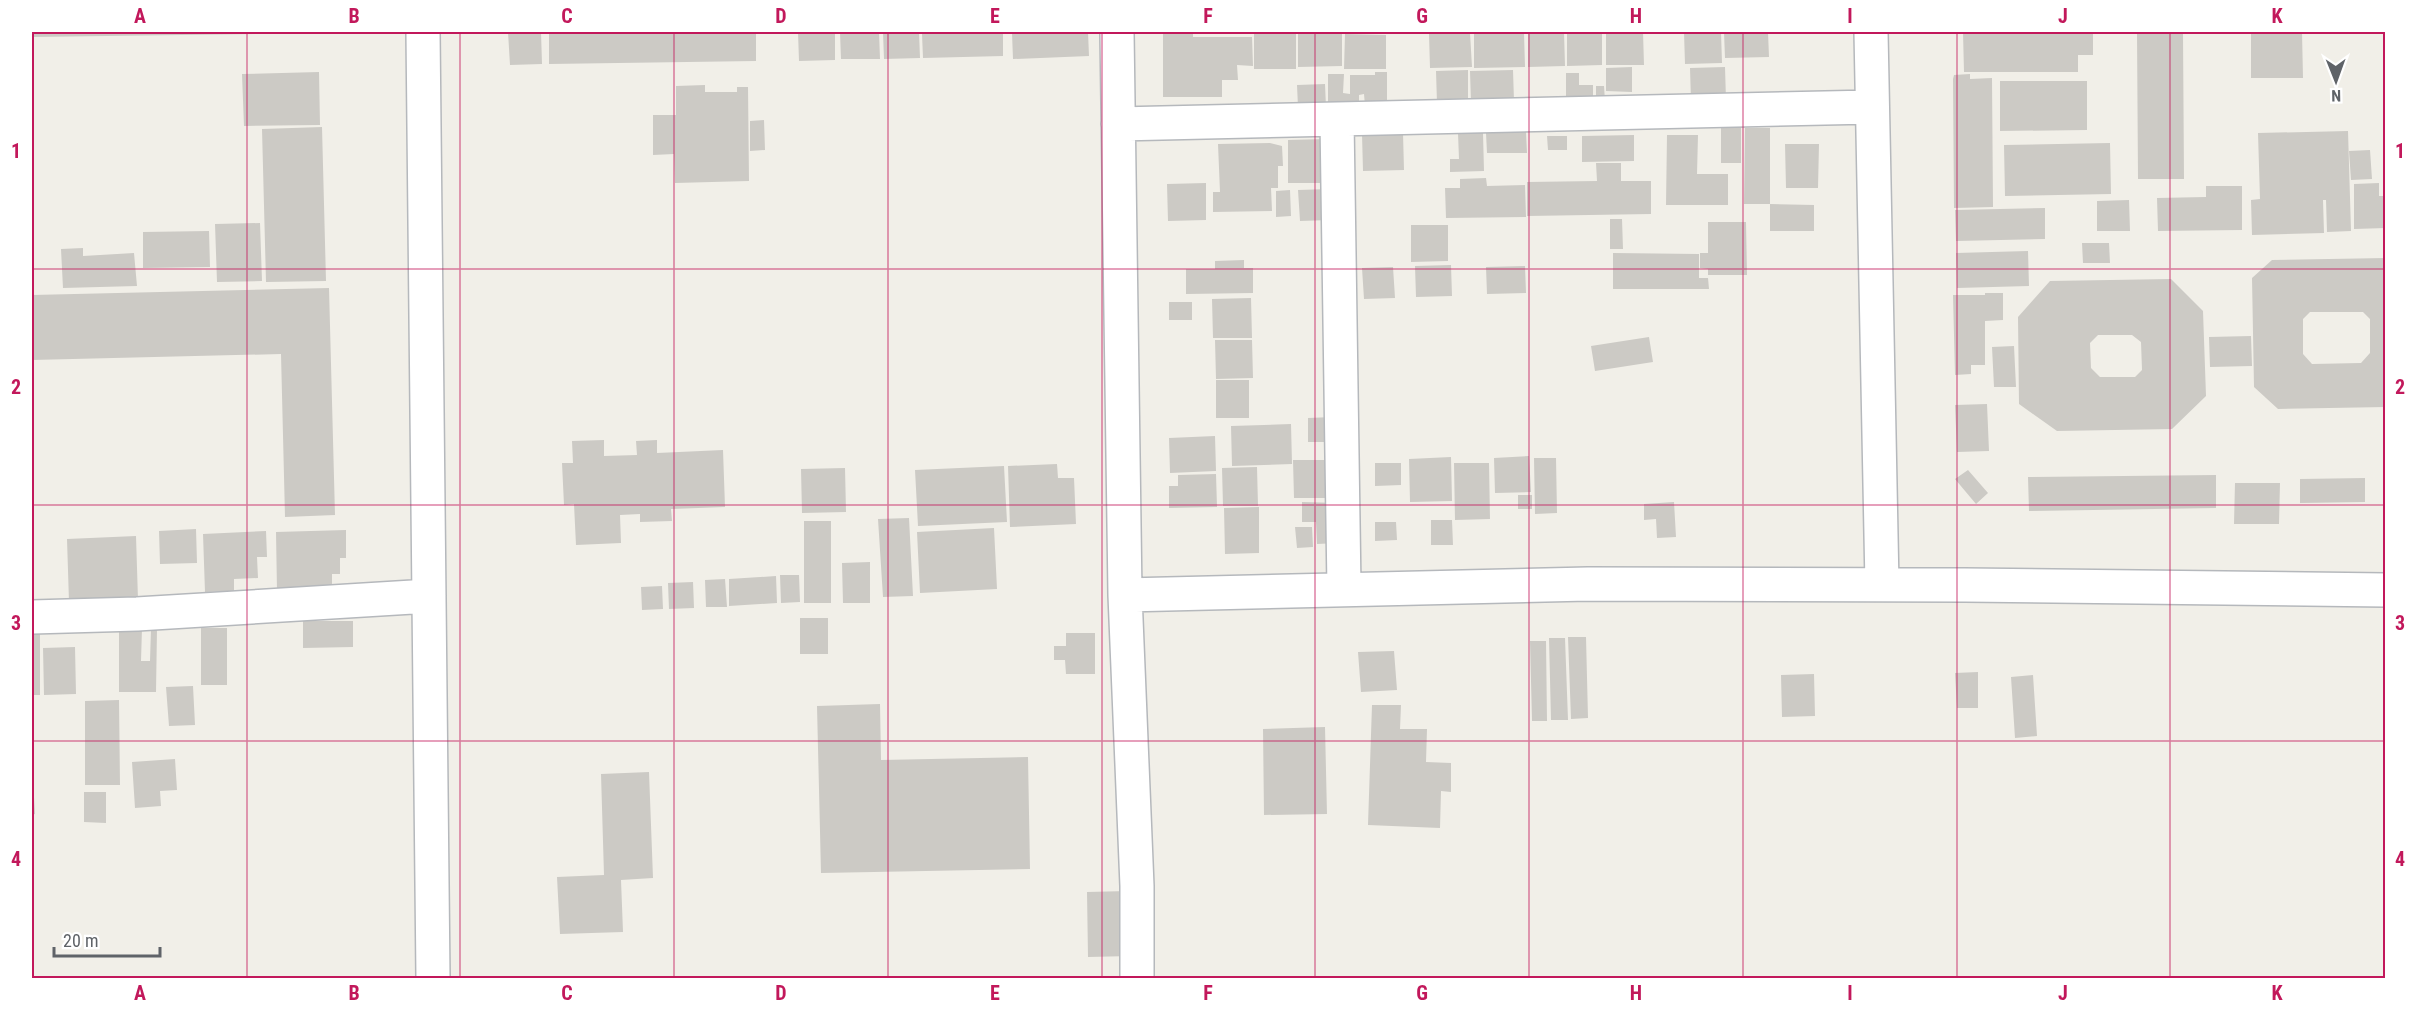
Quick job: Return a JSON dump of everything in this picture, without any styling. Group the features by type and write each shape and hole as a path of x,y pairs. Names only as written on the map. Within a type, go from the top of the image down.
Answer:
{"street":[{"path":"423,32 433,978"},
{"path":"1117,32 1125,596 1137,886 1137,978"},
{"path":"1871,32 1882,585"},
{"path":"1118,124 1872,107"},
{"path":"1337,120 1344,589"},
{"path":"1125,596 1588,584 2385,590"},
{"path":"32,617 137,614 429,596"}],"building":[{"path":"32,32 263,32 263,34 32,37"},
{"path":"508,32 541,32 542,64 510,65"},
{"path":"549,32 756,32 756,61 549,64"},
{"path":"798,32 835,32 835,60 799,61"},
{"path":"840,32 879,32 880,59 841,59"},
{"path":"883,32 919,32 920,58 884,59"},
{"path":"1003,32 1003,56 923,58 922,34"},
{"path":"1088,32 1089,56 1013,59 1012,33"},
{"path":"1163,32 1193,32 1193,37 1252,37 1253,66 1237,65 1238,80 1222,80 1222,97 1163,97"},
{"path":"1528,32 1564,32 1565,66 1528,67"},
{"path":"1567,32 1602,32 1602,65 1567,66"},
{"path":"1606,32 1643,32 1644,65 1606,65"},
{"path":"1684,32 1721,32 1722,63 1685,64"},
{"path":"1724,32 1768,32 1769,57 1725,58"},
{"path":"1963,32 2093,32 2093,55 2078,55 2078,72 1964,72"},
{"path":"2137,32 2183,34 2184,179 2138,179"},
{"path":"2251,32 2302,32 2303,78 2251,78"},
{"path":"1298,33 1342,33 1342,66 1298,67"},
{"path":"1470,33 1472,67 1430,68 1429,34"},
{"path":"1474,33 1524,33 1525,67 1474,68"},
{"path":"1254,34 1296,34 1296,69 1254,69"},
{"path":"1345,34 1386,35 1386,69 1344,69"},
{"path":"1632,67 1632,92 1606,91 1606,68"},
{"path":"1725,67 1726,100 1691,101 1690,68"},
{"path":"1468,70 1468,102 1437,103 1436,71"},
{"path":"1513,70 1514,101 1471,102 1470,71"},
{"path":"319,72 320,125 244,126 242,74"},
{"path":"1375,72 1387,72 1387,106 1365,106 1364,94 1359,95 1359,107 1328,107 1328,74 1344,74 1343,93 1350,94 1350,75 1375,75"},
{"path":"1566,73 1579,73 1579,85 1593,85 1593,102 1566,102"},
{"path":"1970,74 1970,79 1992,78 1993,207 1954,208 1953,79 1954,75"},
{"path":"2000,81 2087,81 2087,130 2000,131"},
{"path":"1325,84 1326,107 1298,107 1297,85"},
{"path":"705,85 705,92 737,92 737,87 748,87 749,181 675,183 674,154 653,155 653,115 676,115 676,86"},
{"path":"1596,86 1604,86 1605,101 1596,101"},
{"path":"764,120 765,150 750,151 750,121"},
{"path":"1721,125 1741,126 1741,163 1721,163"},
{"path":"322,127 326,281 266,282 262,129"},
{"path":"1745,128 1770,128 1770,204 1744,204"},
{"path":"2348,131 2351,231 2327,232 2326,200 2323,200 2324,233 2252,235 2251,200 2260,199 2258,133"},
{"path":"1526,132 1527,153 1487,153 1486,133"},
{"path":"1403,133 1404,170 1363,171 1362,134"},
{"path":"1458,133 1483,133 1484,171 1450,172 1450,159 1459,159"},
{"path":"1634,135 1634,161 1582,162 1582,136"},
{"path":"1667,135 1698,135 1697,174 1728,174 1728,205 1666,205"},
{"path":"1547,136 1567,136 1567,150 1548,150"},
{"path":"1326,139 1325,183 1288,183 1288,140"},
{"path":"1270,143 1282,146 1283,166 1278,166 1278,188 1271,188 1272,211 1213,212 1213,192 1220,192 1218,144"},
{"path":"2110,143 2111,194 2005,196 2004,145"},
{"path":"1785,144 1819,144 1818,188 1786,188"},
{"path":"2370,150 2372,179 2351,180 2349,151"},
{"path":"1596,163 1621,163 1621,181 1651,181 1651,214 1527,216 1527,182 1597,181"},
{"path":"1486,178 1487,186 1525,185 1526,217 1446,218 1445,188 1460,188 1460,179"},
{"path":"1206,183 1206,220 1168,221 1167,184"},
{"path":"2379,183 2379,196 2386,196 2386,228 2354,229 2354,184"},
{"path":"2206,186 2242,186 2242,230 2158,231 2157,198 2206,197"},
{"path":"1329,189 1330,220 1300,221 1298,190"},
{"path":"1290,190 1291,216 1276,217 1276,191"},
{"path":"2129,200 2130,231 2097,231 2097,201"},
{"path":"1770,204 1814,205 1814,231 1770,231"},
{"path":"2045,208 2045,239 1956,241 1955,210"},
{"path":"1610,219 1622,219 1623,249 1610,249"},
{"path":"1708,222 1746,222 1747,275 1708,275 1708,269 1700,268 1700,253 1708,253"},
{"path":"260,223 262,281 217,282 215,224"},
{"path":"1411,225 1448,225 1448,261 1411,262"},
{"path":"209,231 210,267 143,268 143,232"},
{"path":"2082,243 2109,243 2110,263 2083,263"},
{"path":"83,248 83,256 134,253 137,286 63,288 61,249"},
{"path":"2028,251 2029,286 1957,288 1956,253"},
{"path":"1613,253 1699,254 1699,278 1708,278 1709,289 1613,289"},
{"path":"2386,258 2386,407 2278,409 2254,387 2252,278 2272,260","holes":["2310,312 2363,312 2370,319 2370,353 2361,363 2312,364 2303,354 2303,319"]},
{"path":"1244,260 1244,268 1253,268 1253,293 1186,294 1186,269 1215,269 1215,261"},
{"path":"1451,265 1452,296 1416,297 1415,266"},
{"path":"1525,266 1526,293 1487,294 1486,267"},
{"path":"1393,267 1395,298 1364,299 1362,268"},
{"path":"2171,279 2203,311 2206,396 2172,429 2057,431 2019,404 2018,317 2050,281","holes":["2098,335 2132,335 2141,342 2142,370 2135,377 2100,377 2091,368 2090,343"]},
{"path":"329,288 335,515 285,517 281,354 32,360 32,295"},
{"path":"1985,293 2003,293 2003,320 1985,321 1985,365 1971,365 1971,374 1955,375 1953,295 1985,295"},
{"path":"1251,298 1252,338 1213,338 1212,299"},
{"path":"1169,302 1192,302 1192,320 1169,320"},
{"path":"2251,336 2252,366 2210,367 2209,337"},
{"path":"1649,337 1653,362 1595,371 1591,346"},
{"path":"1215,340 1252,340 1253,378 1216,379"},
{"path":"2014,346 2016,387 1994,387 1992,347"},
{"path":"1216,380 1249,380 1249,418 1216,418"},
{"path":"1987,404 1989,451 1957,452 1955,405"},
{"path":"1333,417 1334,442 1308,442 1308,418"},
{"path":"1291,424 1292,464 1232,466 1231,426"},
{"path":"1215,436 1216,471 1170,473 1169,438"},
{"path":"604,440 604,456 637,455 636,441 657,440 657,453 723,450 725,507 671,509 672,521 640,522 640,514 620,515 621,543 576,545 574,504 564,505 562,463 573,463 572,441"},
{"path":"1529,456 1531,492 1495,493 1494,458"},
{"path":"1451,457 1452,501 1410,502 1409,459"},
{"path":"1534,458 1556,458 1557,513 1535,514"},
{"path":"1293,460 1338,460 1338,498 1294,498"},
{"path":"1375,463 1401,463 1401,485 1375,486"},
{"path":"1454,463 1489,463 1490,519 1455,520"},
{"path":"1057,464 1058,478 1074,478 1076,524 1010,527 1008,466"},
{"path":"1004,466 1007,522 918,526 915,470"},
{"path":"1257,467 1258,506 1223,506 1222,468"},
{"path":"845,468 846,512 802,513 801,469"},
{"path":"1968,470 1988,493 1976,504 1955,479"},
{"path":"1216,474 1217,507 1169,508 1169,486 1178,486 1178,475"},
{"path":"2216,475 2216,508 2029,511 2028,477"},
{"path":"2365,478 2365,502 2300,503 2300,479"},
{"path":"2235,483 2280,483 2279,524 2234,524"},
{"path":"1518,495 1532,495 1532,509 1518,509"},
{"path":"1302,502 1338,503 1338,543 1317,544 1316,522 1302,522"},
{"path":"1674,502 1676,537 1657,538 1656,519 1644,520 1644,504"},
{"path":"1259,507 1259,553 1225,554 1224,508"},
{"path":"909,518 913,596 883,597 878,519"},
{"path":"1431,520 1452,520 1453,545 1431,545"},
{"path":"804,521 831,521 831,603 804,603"},
{"path":"1375,522 1396,522 1397,540 1375,541"},
{"path":"1295,527 1312,527 1313,547 1297,548"},
{"path":"994,528 997,589 920,593 917,532"},
{"path":"196,529 197,563 160,564 159,531"},
{"path":"346,530 346,558 340,558 340,574 332,574 332,590 277,591 276,532"},
{"path":"266,531 267,557 257,557 258,578 234,579 234,591 205,592 203,534"},
{"path":"136,536 138,600 69,602 67,539"},
{"path":"870,562 870,603 843,603 842,563"},
{"path":"780,575 799,575 800,602 781,603"},
{"path":"776,576 777,603 729,606 729,579"},
{"path":"725,579 727,607 706,607 705,580"},
{"path":"693,582 694,608 669,609 668,583"},
{"path":"662,586 663,609 642,610 641,587"},
{"path":"800,618 828,618 828,654 800,654"},
{"path":"303,621 353,621 353,647 303,648"},
{"path":"119,628 142,628 141,661 150,661 151,629 157,629 156,692 119,692"},
{"path":"201,628 227,628 227,685 201,685"},
{"path":"32,632 40,632 40,695 32,695"},
{"path":"1066,633 1095,633 1095,674 1066,674 1065,660 1054,660 1054,646 1066,646"},
{"path":"1568,637 1586,637 1588,718 1571,719"},
{"path":"1549,638 1565,638 1568,720 1551,720"},
{"path":"1530,641 1546,641 1547,721 1532,721"},
{"path":"75,647 76,694 44,695 43,648"},
{"path":"1394,651 1397,690 1361,692 1358,652"},
{"path":"1978,672 1978,708 1957,708 1955,673"},
{"path":"1814,674 1815,716 1782,717 1781,675"},
{"path":"2033,675 2037,736 2015,738 2011,677"},
{"path":"193,686 195,725 169,726 166,687"},
{"path":"119,700 120,785 85,785 85,701"},
{"path":"880,704 881,760 1028,757 1030,869 821,873 817,706"},
{"path":"1372,705 1401,705 1400,729 1427,729 1426,762 1451,763 1451,792 1441,791 1440,828 1368,825"},
{"path":"1325,727 1327,814 1264,815 1263,729"},
{"path":"175,759 177,790 160,791 161,806 135,808 132,762"},
{"path":"649,772 653,878 621,880 623,932 560,934 557,877 604,875 601,774"},
{"path":"32,781 35,814 32,815"},
{"path":"84,792 106,792 106,823 84,822"},
{"path":"1128,891 1131,956 1088,957 1087,892"}]}
